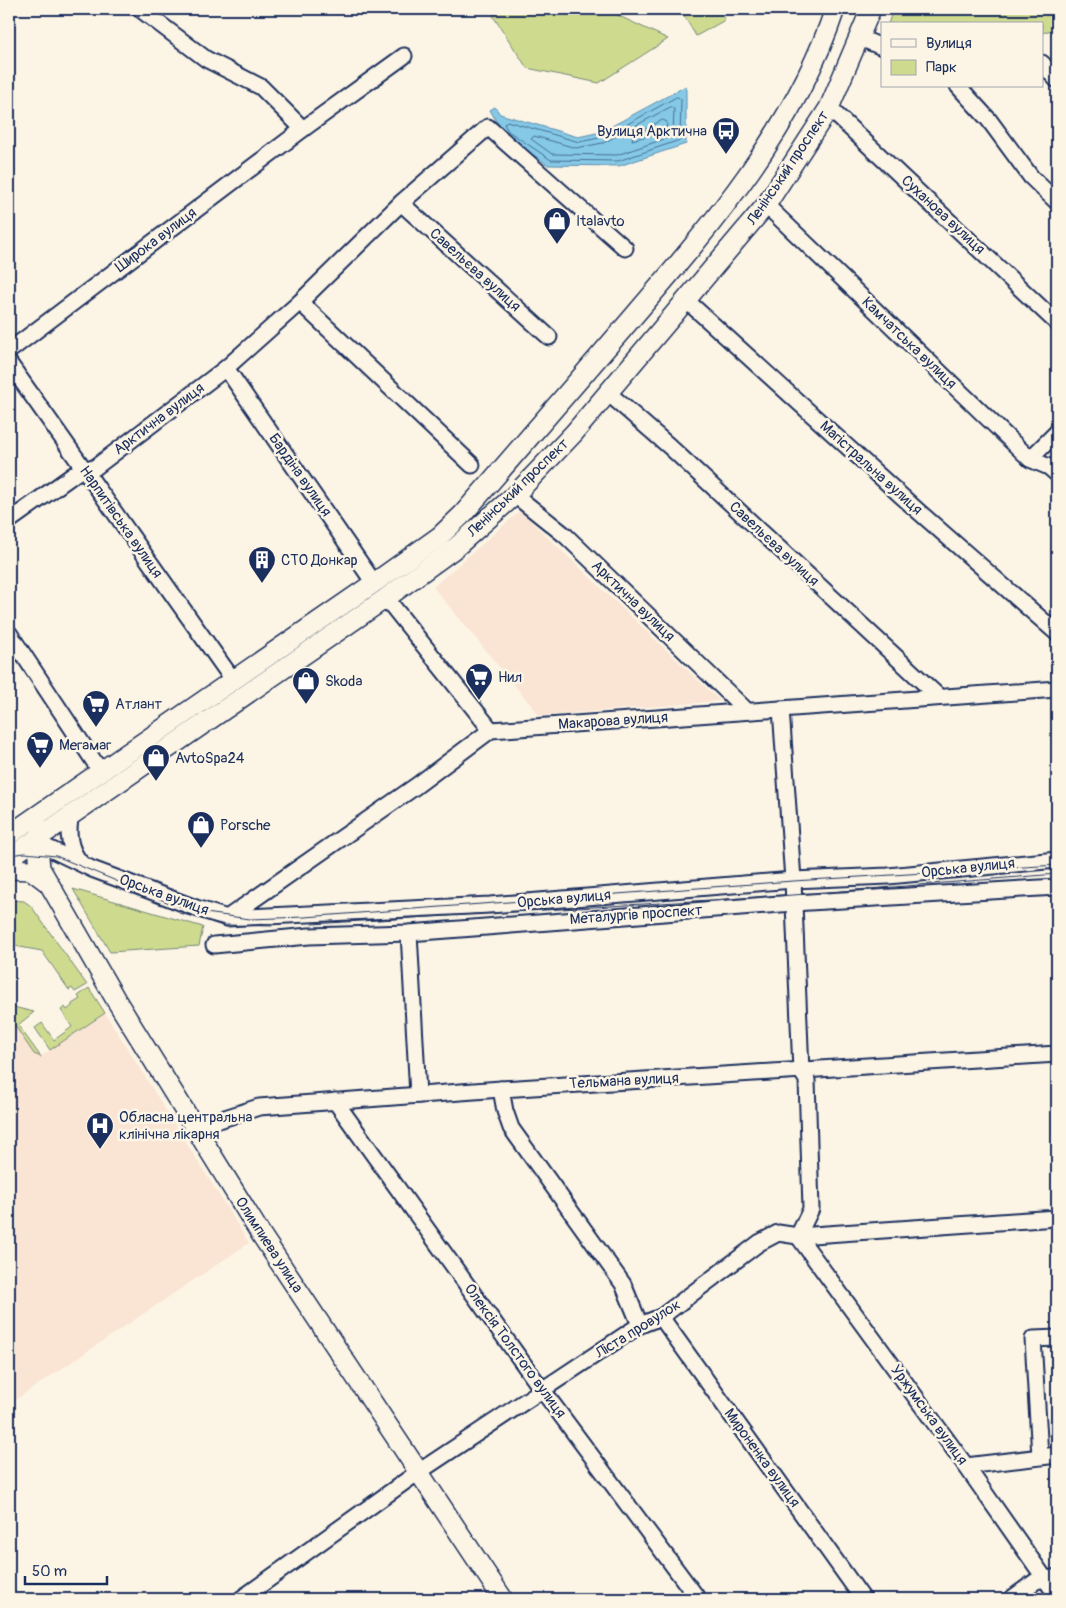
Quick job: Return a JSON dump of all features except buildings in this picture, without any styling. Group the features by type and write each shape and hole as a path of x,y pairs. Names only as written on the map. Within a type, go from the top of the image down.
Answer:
{"main road":[{"name":"Ленінський проспект","path":"9,835 374,583 440,536 463,514 697,241 750,172 799,92 835,9"},
{"name":"Ленінський проспект","path":"32,844 52,834 71,814 206,724 386,598 455,548 515,495 574,433 766,205 829,108 871,9"},
{"path":"697,241 698,252 709,261 723,257"},
{"path":"681,260 693,258 704,267 693,293"},
{"path":"9,858 32,844 45,821 70,794"},
{"path":"32,844 44,861 47,882"},
{"path":"9,869 31,870 47,882"},
{"name":"Олимпиева улица","path":"47,882 194,1128 417,1473 503,1599"}],"street":[{"path":"140,9 206,59 261,87 303,129"},
{"path":"860,38 881,47"},
{"name":"Широка вулиця","path":"9,351 303,129 404,56"},
{"path":"1044,65 1057,80"},
{"path":"960,88 989,120 1025,170 1057,202"},
{"name":"Суханова вулиця","path":"829,108 1057,323"},
{"name":"Арктична вулиця","path":"9,521 83,468 93,469 226,368 300,302 401,203 488,127 625,248"},
{"name":"Савельєва вулиця","path":"401,203 549,337"},
{"name":"Камчатська вулиця","path":"766,205 1030,459 1049,467 1057,474"},
{"name":"Магістральна вулиця","path":"693,293 918,510 1057,633"},
{"path":"300,302 472,465"},
{"name":"Нарпитівська вулиця","path":"9,363 233,680"},
{"name":"Бардіна вулиця","path":"226,368 374,583"},
{"name":"Савельєва вулиця","path":"608,392 939,697"},
{"path":"1030,459 1057,432"},
{"name":"Арктична вулиця","path":"515,495 566,536 747,711"},
{"path":"227,918 416,786 491,730 386,598"},
{"path":"9,633 101,772"},
{"name":"Макарова вулиця","path":"491,730 1057,689"},
{"path":"781,709 793,880 801,1071 807,1080 811,1209 798,1236"},
{"path":"71,814 68,834 71,852 81,863"},
{"name":"Орська вулиця","path":"32,844 196,908 227,918 490,905 793,880 888,876 1057,860"},
{"name":"Металургів проспект","path":"214,944 309,936 409,933 793,903 1057,887"},
{"path":"409,933 418,1095"},
{"name":"Тельмана вулиця","path":"194,1128 259,1107 501,1089 1057,1054"},
{"path":"501,1089 504,1111 511,1128 623,1284 640,1325"},
{"name":"Олексія Толстого вулиця","path":"334,1101 543,1391 698,1599"},
{"name":"Ліста провулок","path":"241,1599 261,1594 417,1473 640,1325 661,1317 759,1243 778,1233 798,1236 1057,1218"},
{"name":"Уржумська вулиця","path":"798,1236 966,1466 1051,1578 1057,1596"},
{"name":"Мироненка вулиця","path":"661,1317 863,1599"},
{"path":"1040,1456 1033,1339 1057,1338"},
{"path":"966,1466 1057,1455"},
{"path":"1011,1599 1036,1580 1051,1578"}],"shaded area":[{"path":"520,511 720,701 540,716 433,587"},
{"name":"Обласна центральна клінічна лікарня","path":"105,1013 249,1243 9,1404 9,1017 34,1054 40,1057"}],"green space":[{"path":"497,9 616,9 615,14 668,39 599,83 527,68 493,16"},
{"path":"680,9 718,9 725,20 696,36"},
{"path":"893,9 1057,9 1057,28 1044,32 1044,22 889,22"},
{"path":"73,889 203,927 199,946 110,952"},
{"path":"9,900 24,901 31,906 87,985 75,992 72,988 69,990 42,951 9,945"},
{"path":"89,988 105,1013 50,1050 35,1028 42,1023 54,1040 72,1027 61,1010 65,1007 67,1010 80,999 78,996"},
{"path":"9,1006 34,1012 18,1025 41,1057 34,1054 9,1017"}],"water":[{"path":"686,86 686,144 619,166 548,165 504,135 490,110 495,107 500,114 578,137 601,132"}],"tram line":[{"path":"9,855 25,853 56,856 167,902 198,912 250,919 305,917 793,881 1057,865"},
{"path":"312,924 793,895 1057,874"},
{"path":"179,913 225,925 272,926"}],"place":[{"name":"Вулиця Арктична","path":"726,155"},
{"name":"Italavto","path":"557,245"},
{"name":"СТО Донкар","path":"262,584"},
{"name":"Нил","path":"479,701"},
{"name":"Skoda","path":"306,705"},
{"name":"Атлант","path":"96,728"},
{"name":"Мегамаг","path":"40,769"},
{"name":"AvtoSpa24","path":"156,782"},
{"name":"Porsche","path":"201,849"},
{"name":"Обласна центральна клінічна лікарня","path":"100,1150"}]}
